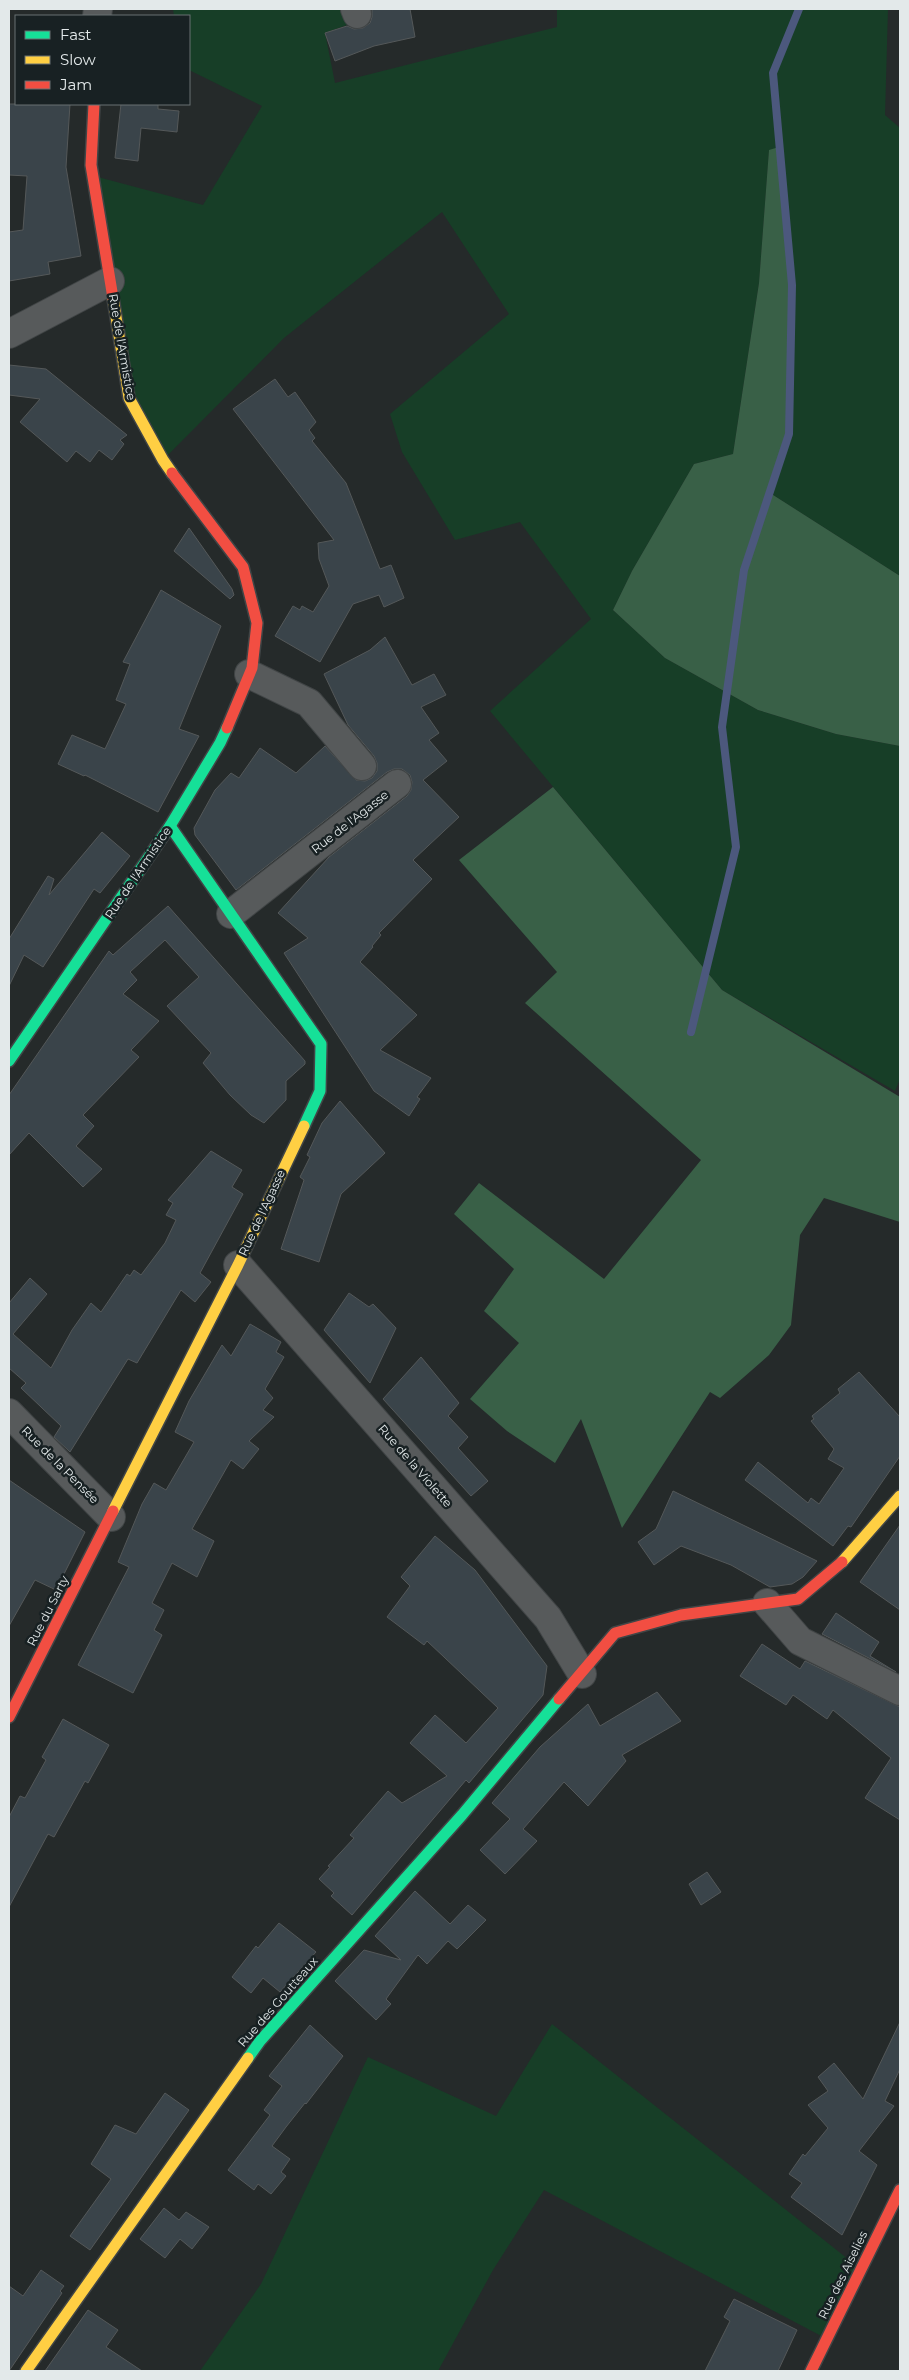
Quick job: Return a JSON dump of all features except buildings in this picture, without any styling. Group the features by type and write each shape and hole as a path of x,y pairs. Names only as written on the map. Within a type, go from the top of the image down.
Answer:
{"street":[{"name":"Rue de l'Armistice","path":"9,1061 170,826 220,743 249,674 257,623 243,567 163,460 129,398 92,165 94,105"},
{"path":"9,334 110,282"},
{"path":"249,674 310,703 362,766"},
{"name":"Rue de l'Agasse","path":"231,914 397,784"},
{"name":"Rue de l'Agasse","path":"112,1517 238,1265 320,1092 321,1044 170,826"},
{"name":"Rue de la Violette","path":"238,1265 548,1618 582,1674"},
{"name":"Rue de la Pensée","path":"9,1413 112,1517"},
{"name":"Rue des Goutteaux","path":"26,2371 260,2041 462,1815 615,1633 681,1615 798,1599 813,1590 900,1496"},
{"name":"Rue du Sarty","path":"9,1717 112,1517"},
{"path":"767,1603 800,1641 900,1691"},
{"name":"Rue des Aiselies","path":"811,2371 900,2190"}],"green space":[{"path":"173,9 342,9 347,25 325,33 335,83 557,27 557,9 888,9 885,115 900,128 900,576 770,493 789,434 792,285 779,147 769,151 759,283 733,454 694,464 632,571 613,610 665,658 758,710 836,734 900,746 900,1079 895,1091 722,990 490,711 591,619 520,522 455,540 402,452 390,414 509,314 442,212 284,338 163,460 129,398 94,176 203,205 262,106 190,70 190,15 174,15"},
{"path":"779,147 792,285 789,434 770,493 900,576 900,746 836,734 758,710 665,658 613,610 632,571 694,464 733,454 759,283 769,150"},
{"path":"553,787 722,990 900,1097 900,1222 824,1198 800,1235 791,1325 769,1355 720,1398 710,1392 622,1528 581,1419 555,1463 507,1431 470,1399 519,1343 484,1311 514,1269 454,1214 479,1183 604,1279 701,1160 525,1003 557,972 459,860"},
{"path":"552,2024 858,2267 827,2339 544,2190 493,2270 438,2371 200,2371 261,2284 368,2057 496,2116"}],"waterway":[{"path":"691,1032 736,847 722,727 744,570 789,434 792,285 773,73 799,9"}],"traffic: fast":[{"path":"9,1061 170,826 227,728"},
{"path":"170,826 321,1044 320,1091 304,1126"},
{"path":"248,2058 260,2041 462,1815 559,1699"}],"traffic: slow":[{"path":"113,298 129,398 172,473"},
{"path":"113,1511 238,1265 304,1126"},
{"path":"842,1562 900,1496"},
{"path":"26,2371 248,2058"}],"traffic: jam":[{"path":"94,105 91,165 113,298"},
{"path":"172,473 243,567 257,623 252,668 227,728"},
{"path":"9,1717 113,1511"},
{"path":"559,1699 615,1633 681,1615 798,1599 842,1562"},
{"path":"811,2371 900,2190"}]}
